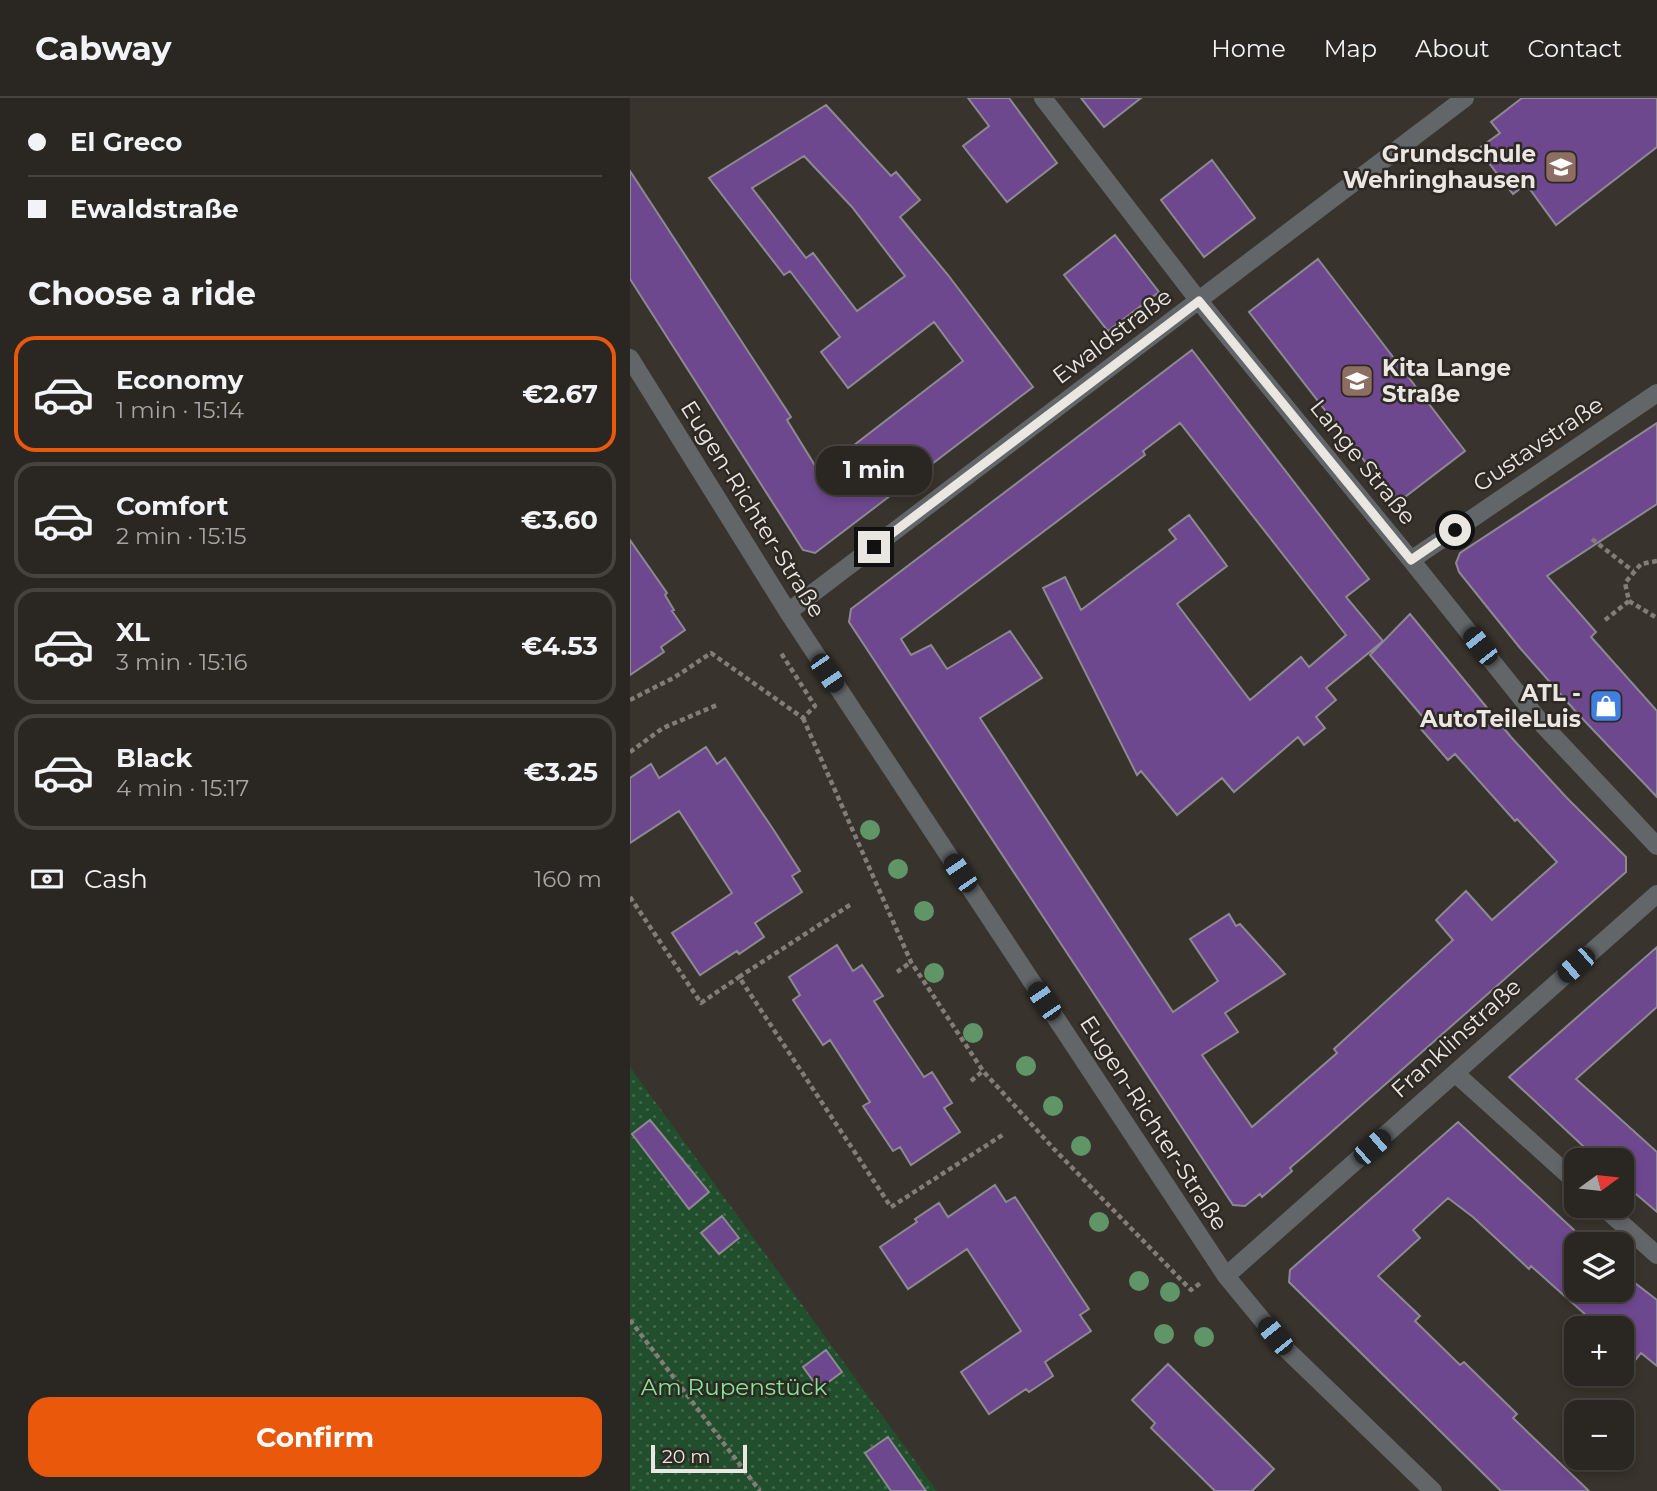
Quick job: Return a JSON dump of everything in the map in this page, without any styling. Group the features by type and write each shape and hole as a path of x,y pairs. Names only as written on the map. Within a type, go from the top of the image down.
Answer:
{"street":[{"name":"Lange Straße","path":"1043,98 1199,301 1543,725 1657,846"},
{"name":"Ewaldstraße","path":"788,612 1465,98"},
{"name":"Eugen-Richter-Straße","path":"630,358 788,612 1223,1273 1287,1350 1433,1491"},
{"name":"Gustavstraße","path":"1411,560 1657,393"},
{"name":"Franklinstraße","path":"1223,1273 1657,894"},
{"path":"1455,1073 1564,1171"},
{"path":"1615,1218 1657,1255"}],"path":[{"path":"1592,539 1633,571"},
{"path":"1657,561 1641,564 1625,583 1629,601 1657,618"},
{"path":"1605,620 1629,601"},
{"path":"630,700 675,677 711,653 803,718 911,962 983,1071 1063,1159 1191,1290 1223,1273"},
{"path":"781,653 816,706 803,718"},
{"path":"630,752 663,728 717,705"},
{"path":"630,897 701,1003 850,905"},
{"path":"897,972 911,962"},
{"path":"739,976 891,1207 1004,1135"},
{"path":"971,1082 983,1071"},
{"path":"630,1320 760,1491"}],"green space":[{"name":"Am Rupenstück","path":"630,1067 926,1476 937,1491 630,1491"}],"building":[{"path":"968,98 1009,98 1057,163 1007,202 963,146 989,126"},
{"path":"1081,98 1141,98 1104,127"},
{"name":"Grundschule Wehringhausen","path":"1522,98 1657,98 1657,147 1556,225 1526,184 1513,194 1478,149 1500,133 1491,122"},
{"path":"826,105 891,176 896,172 920,200 900,217 1033,387 815,553 803,550 630,279 630,171 791,417 787,420 819,472 963,361 934,322 848,388 821,352 840,337 790,271 784,275 709,178","holes":["804,156 852,207 905,276 857,311 813,253 806,258 752,188"]},
{"path":"1212,160 1255,218 1204,257 1161,200"},
{"path":"1115,235 1159,292 1108,331 1064,275"},
{"name":"Kita Lange Straße","path":"1318,259 1465,451 1397,503 1249,312"},
{"path":"1192,350 1369,579 1346,597 1383,641 1326,688 1336,700 1316,717 1325,728 1304,745 1298,737 1234,792 1222,778 1177,815 1141,771 1137,775 1043,588 1065,577 1081,610 1176,539 1169,530 1189,515 1227,566 1177,604 1250,700 1301,657 1309,667 1346,635 1180,423 1143,451 1145,455 901,639 911,655 931,645 947,669 1010,631 1042,678 980,718 1173,1012 1218,981 1190,939 1229,914 1236,926 1240,924 1285,974 1225,1013 1238,1032 1202,1055 1252,1127 1337,1053 1334,1049 1453,940 1436,920 1466,891 1492,920 1557,862 1517,819 1515,821 1455,754 1448,760 1421,729 1428,723 1370,655 1410,614 1511,737 1626,857 1626,872 1290,1168 1292,1171 1262,1197 1260,1194 1245,1206 1233,1205 849,622 851,609"},
{"path":"1657,423 1657,504 1547,576 1596,632 1591,637 1657,711 1657,797 1520,648 1459,572 1456,563 1460,553"},
{"path":"630,540 667,593 665,595 674,610 672,611 685,630 661,647 664,652 630,675"},
{"path":"706,747 717,764 725,758 773,829 800,871 792,876 802,892 755,923 764,937 700,975 672,933 732,893 679,811 630,843 630,778 651,764 659,778"},
{"path":"837,945 853,971 862,965 883,996 874,1001 890,1026 924,1077 932,1072 952,1103 944,1108 960,1132 911,1165 900,1147 893,1151 863,1106 870,1102 830,1040 823,1045 793,1000 800,995 789,977"},
{"path":"1657,947 1657,1007 1576,1079 1657,1152 1657,1212 1634,1192 1634,1148 1585,1148 1509,1077"},
{"path":"650,1120 709,1192 689,1209 632,1134"},
{"path":"1458,1122 1576,1232 1564,1232 1564,1295 1531,1266 1529,1269 1473,1217 1448,1198 1413,1230 1420,1238 1378,1276 1420,1316 1415,1321 1460,1365 1464,1362 1517,1414 1513,1418 1564,1467 1564,1470 1589,1491 1501,1491 1289,1282 1290,1270"},
{"path":"995,1185 1006,1202 1015,1197 1089,1309 1080,1315 1091,1331 1045,1362 1053,1376 1029,1392 1026,1389 989,1414 961,1372 1021,1331 967,1249 908,1289 880,1247 939,1203 948,1217"},
{"path":"722,1216 739,1238 719,1254 701,1233"},
{"path":"1634,1282 1657,1300 1657,1366 1641,1353 1634,1362 1634,1316 1587,1316 1571,1302 1634,1302"},
{"path":"826,1350 842,1372 819,1389 803,1367"},
{"path":"1168,1364 1274,1469 1252,1491 1215,1491 1151,1428 1155,1423 1132,1400"},
{"path":"888,1437 926,1491 891,1491 865,1453"}],"place":[{"name":"Grundschule Wehringhausen","path":"1561,167"},
{"name":"Kita Lange Straße","path":"1357,381"},
{"name":"ATL - AutoTeileLuis","path":"1606,706"}],"route":[{"path":"874,547 1199,301 1411,560 1455,530"}]}
